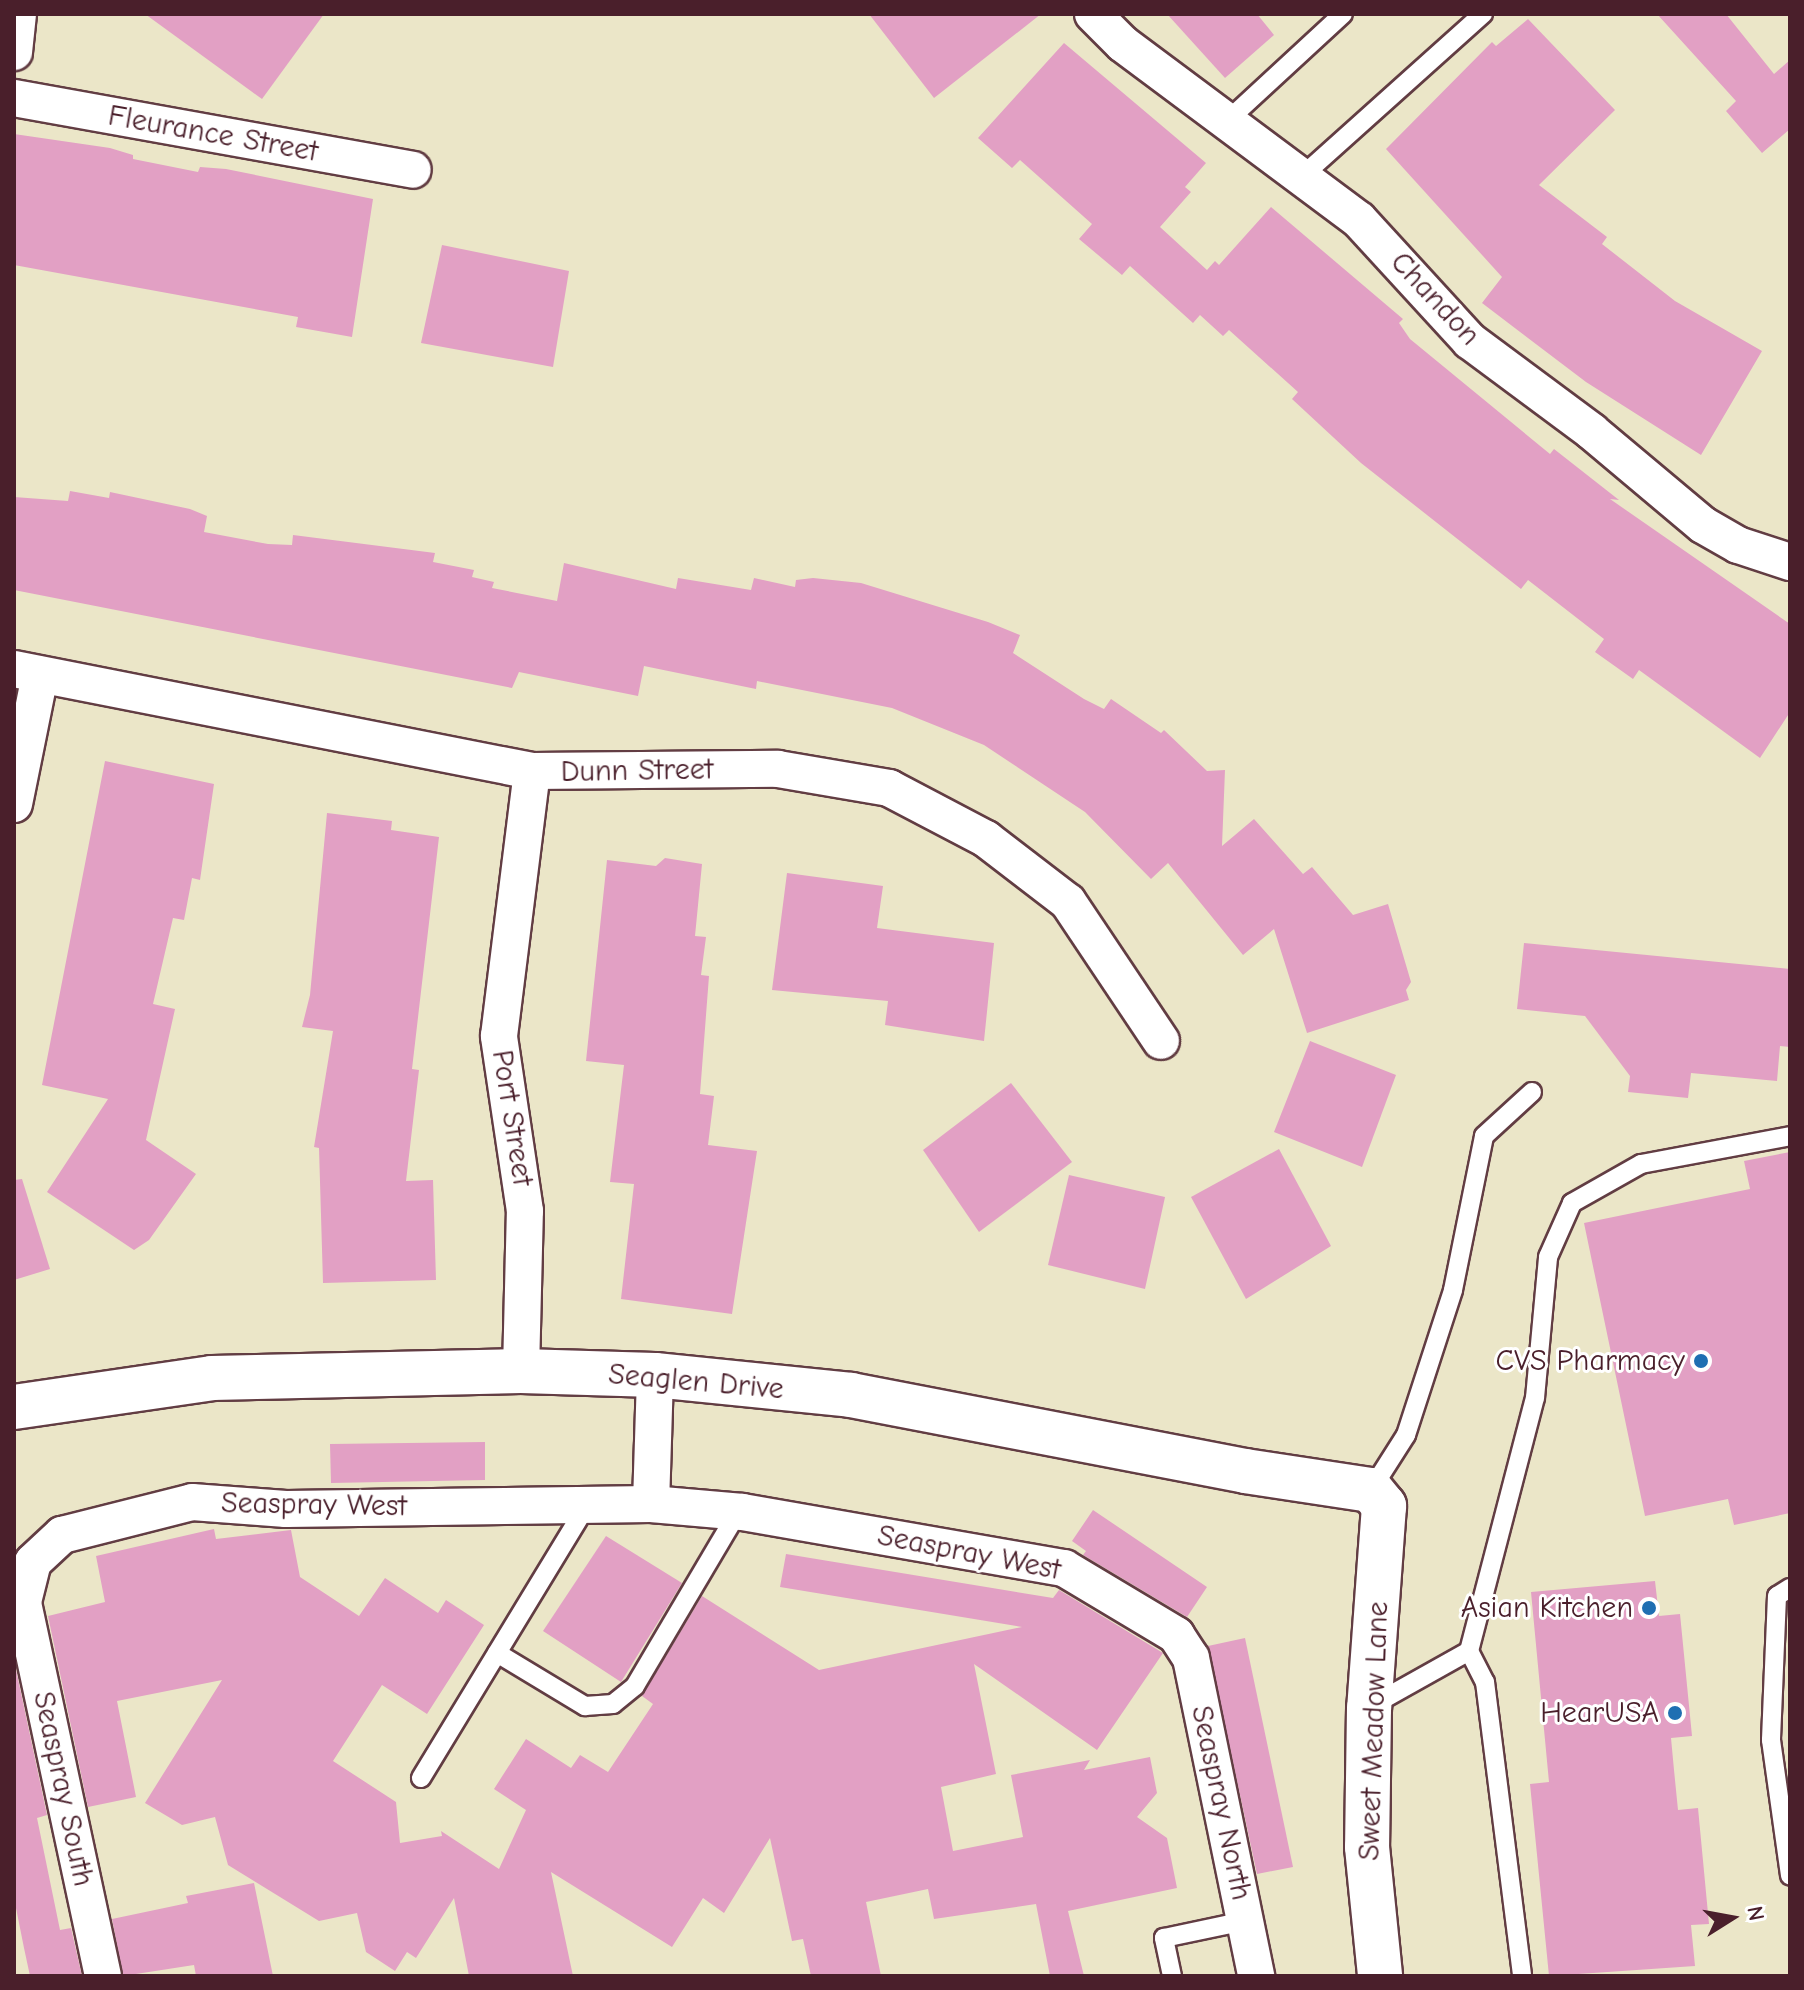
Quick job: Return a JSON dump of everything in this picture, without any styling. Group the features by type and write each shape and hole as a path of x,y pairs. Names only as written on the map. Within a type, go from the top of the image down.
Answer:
{"street":[{"path":"14,52 18,14"},
{"name":"Chandon","path":"1093,14 1123,44 1359,220 1470,341 1591,431 1703,525 1738,545 1790,562"},
{"name":"Fleurance Street","path":"14,98 413,170"},
{"path":"14,804 27,672"},
{"name":"Dunn Street","path":"27,672 532,771 778,769 889,788 986,839 1068,902 1161,1041"},
{"name":"Port Street","path":"521,1371 525,1211 499,1036 532,771"},
{"name":"Seaglen Drive","path":"14,1407 212,1378 521,1371 655,1375 851,1395 1245,1471 1371,1490"},
{"path":"651,1504 655,1375"},
{"name":"Sweet Meadow Lane","path":"1371,1490 1384,1506 1369,1708 1367,1847 1380,1976"},
{"name":"Seaspray West","path":"23,1602 33,1562 62,1535 192,1502 286,1509 651,1504 738,1512 1064,1568 1176,1635"},
{"name":"Seaspray South","path":"23,1602 103,1976"},
{"name":"Seaspray North","path":"1176,1635 1191,1658 1256,1976"}],"lane":[{"path":"1226,122 1343,14"},
{"path":"1300,178 1483,14"},
{"path":"1371,1490 1406,1435 1453,1290 1484,1136 1532,1092"},
{"path":"1522,1976 1485,1682 1469,1651 1535,1398 1548,1257 1572,1203 1641,1164 1790,1136"},
{"path":"421,1778 587,1505"},
{"path":"497,1653 585,1706 613,1704 635,1686 738,1512"},
{"path":"1790,1588 1777,1596 1771,1740 1790,1876"},
{"path":"1369,1708 1469,1651"},
{"path":"1172,1976 1164,1938 1245,1921"}],"building":[{"path":"145,14 324,14 262,99"},
{"path":"869,14 1041,14 934,98"},
{"path":"1167,14 1257,14 1274,35 1225,78"},
{"path":"1657,14 1726,14 1774,74 1790,60 1790,129 1762,153 1726,111 1736,101"},
{"path":"1528,19 1615,110 1539,185 1607,237 1602,244 1675,301 1762,351 1701,455 1586,382 1482,303 1502,277 1386,149 1492,42 1496,46"},
{"path":"1064,43 1206,163 1185,187 1191,192 1160,227 1207,270 1215,261 1219,265 1271,207 1403,319 1399,323 1410,339 1550,454 1554,449 1619,500 1610,499 1790,624 1790,712 1760,758 1639,670 1633,679 1595,652 1604,639 1528,580 1521,589 1361,463 1292,399 1298,392 1229,330 1223,336 1200,315 1193,323 1130,266 1122,275 1079,239 1092,224 1020,160 1012,168 978,138"},
{"path":"14,134 110,148 133,155 133,159 198,172 200,167 226,169 373,199 352,337 296,327 298,317 14,265"},
{"path":"442,245 569,271 553,367 421,343"},
{"path":"70,491 109,498 110,492 190,509 207,516 204,532 268,544 292,545 293,535 435,553 433,562 474,570 472,577 494,582 492,588 557,601 564,563 676,589 678,578 751,590 754,578 795,587 796,580 813,578 861,583 988,622 1020,635 1013,653 1084,699 1104,709 1111,699 1161,733 1164,730 1207,771 1225,770 1222,846 1254,819 1303,874 1312,867 1353,915 1388,904 1411,982 1406,990 1409,1000 1307,1033 1274,929 1243,955 1168,863 1151,879 1085,812 984,745 892,708 757,681 756,689 644,666 638,696 519,672 512,688 14,590 14,497 68,501"},
{"path":"105,761 214,784 200,880 192,878 184,920 173,918 153,1004 175,1009 146,1140 196,1174 149,1240 134,1250 47,1192 108,1099 42,1085"},
{"path":"327,813 392,821 391,830 439,837 412,1069 419,1070 406,1181 433,1180 436,1280 323,1283 319,1148 314,1147 333,1031 302,1027 310,995"},
{"path":"665,858 702,864 695,936 706,937 701,975 709,976 700,1094 714,1096 708,1145 757,1151 732,1314 621,1299 634,1184 610,1182 624,1065 586,1061 607,860 656,866"},
{"path":"787,873 883,886 877,928 994,943 984,1041 885,1025 888,1001 772,990"},
{"path":"1524,943 1790,969 1790,1047 1780,1046 1777,1081 1691,1073 1688,1098 1628,1092 1630,1076 1585,1016 1517,1009"},
{"path":"1310,1041 1396,1075 1362,1167 1274,1132"},
{"path":"1011,1083 1072,1162 979,1232 923,1150"},
{"path":"1279,1149 1331,1246 1246,1299 1191,1197"},
{"name":"CVS Pharmacy","path":"1790,1152 1790,1513 1734,1525 1728,1499 1645,1516 1584,1223 1750,1189 1744,1161"},
{"path":"1069,1175 1165,1197 1145,1289 1048,1265"},
{"path":"22,1179 50,1269 14,1280 14,1180"},
{"path":"485,1442 485,1480 331,1483 330,1444"},
{"path":"1093,1510 1207,1587 1187,1617 1083,1555 1086,1551 1072,1541"},
{"path":"214,1529 216,1539 291,1530 300,1577 359,1616 385,1578 438,1613 446,1600 484,1625 427,1714 382,1685 333,1761 396,1802 400,1843 442,1836 441,1831 499,1869 526,1810 494,1789 526,1739 571,1768 580,1755 608,1772 653,1704 642,1696 702,1596 819,1670 1022,1627 780,1587 786,1554 1053,1598 1059,1590 1163,1653 1097,1750 974,1664 996,1774 941,1787 953,1851 1023,1837 1011,1775 1090,1760 1084,1770 1150,1757 1157,1793 1137,1817 1167,1838 1177,1888 1068,1911 1084,1976 1050,1976 1036,1904 934,1919 928,1889 866,1902 881,1976 811,1976 803,1939 792,1941 770,1838 724,1913 703,1898 672,1947 551,1872 573,1976 469,1976 454,1898 416,1958 407,1952 395,1971 366,1952 357,1913 319,1921 228,1865 215,1817 182,1825 145,1803 222,1680 117,1701 136,1797 88,1807 48,1616 105,1602 96,1556"},
{"path":"606,1536 682,1583 621,1682 543,1631"},
{"path":"1655,1581 1659,1616 1680,1614 1692,1736 1671,1738 1678,1810 1698,1808 1709,1924 1691,1925 1695,1966 1549,1976 1530,1784 1549,1782 1531,1592"},
{"path":"1245,1638 1293,1867 1257,1874 1208,1646"},
{"path":"14,1660 47,1815 37,1818 60,1930 71,1928 82,1976 30,1976 14,1898"},
{"path":"254,1883 273,1976 196,1976 194,1965 123,1976 112,1919 188,1903 186,1896"}],"place":[{"name":"CVS Pharmacy","path":"1701,1361"},
{"name":"Asian Kitchen","path":"1649,1608"},
{"name":"HearUSA","path":"1675,1713"}]}
